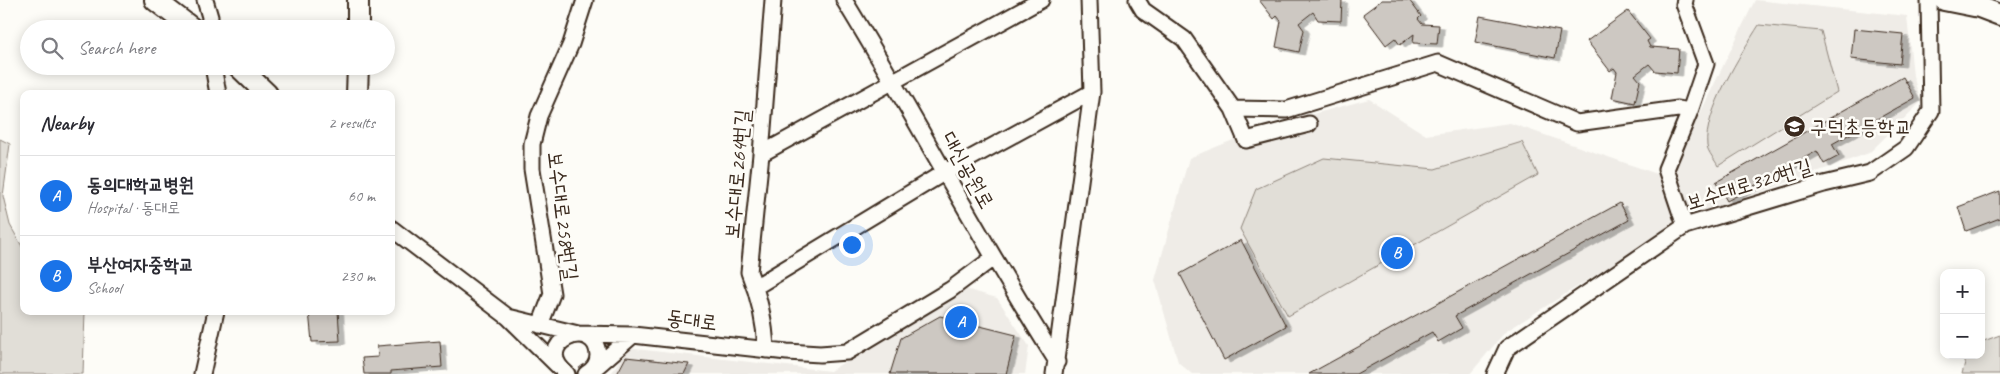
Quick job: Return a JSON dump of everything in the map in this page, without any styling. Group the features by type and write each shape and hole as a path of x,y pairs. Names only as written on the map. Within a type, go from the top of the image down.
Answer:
{"main road":[{"path":"155,0 181,20"},
{"path":"358,0 358,20"},
{"path":"1944,0 1979,7 2000,15"},
{"path":"248,75 264,90"}],"street":[{"path":"205,0 210,20"},
{"name":"보수대로258번길","path":"540,325 552,294 532,169 532,144 539,116 571,44 585,0"},
{"name":"보수대로264번길","path":"766,350 755,287 749,272 761,154 772,0"},
{"name":"대신공원로","path":"844,0 894,82 1055,367 1064,374"},
{"path":"761,154 1041,0"},
{"path":"1055,367 1092,92 1089,0"},
{"path":"1137,0 1143,10 1184,39 1233,109 1246,140 1309,124"},
{"path":"1685,0 1706,64 1690,111 1666,169 1685,226"},
{"name":"보수대로320번길","path":"1495,374 1507,348 1685,226 1824,184 1870,173 1906,148 1931,111 1929,0"},
{"path":"1233,109 1286,110 1438,63 1577,123 1678,109 1690,111"},
{"path":"215,75 217,90"},
{"path":"755,287 944,172 1092,92"},
{"name":"동대로","path":"395,231 508,317 578,334 633,335 820,354 847,352 950,290 993,258"},
{"path":"202,374 215,315"},
{"path":"508,317 563,372"},
{"path":"563,372 556,360 556,350 560,342 568,336 578,334 588,338 595,345 598,355 592,371"},
{"path":"592,371 633,335"}],"shaded area":[{"name":"구덕초등학교","path":"1755,0 1907,16 1913,76 1921,102 1869,153 1691,217 1674,167"},
{"path":"1759,25 1821,31 1837,92 1718,166 1707,146 1707,132 1711,117 1725,83"},
{"path":"1369,99 1426,135 1510,123 1660,175 1674,226 1505,332 1470,374 1192,374 1178,362 1155,280 1189,158 1265,127"},
{"path":"0,139 10,144 3,196 10,225 20,243 20,315 85,315 83,374 0,374"},
{"path":"1522,142 1538,175 1288,316 1240,229 1256,189 1324,158 1435,169"},
{"path":"962,288 997,298 1029,346 1025,374 611,374 627,348 830,371"},
{"path":"2000,335 2000,374 1962,374 1966,359 1985,359 1985,341"}],"building":[{"path":"1259,0 1342,0 1341,21 1318,20 1313,12 1299,23 1304,30 1299,52 1276,47 1281,21 1277,16 1274,19"},
{"path":"1382,0 1409,0 1421,16 1418,19 1422,24 1439,25 1437,44 1413,43 1414,34 1400,45 1395,38 1386,45 1363,14"},
{"path":"1628,11 1650,39 1647,41 1650,47 1679,49 1677,73 1655,71 1649,64 1635,75 1640,81 1635,103 1612,98 1617,72 1614,68 1610,71 1587,41"},
{"path":"1480,16 1560,31 1555,58 1475,42"},
{"path":"1854,29 1903,34 1900,64 1851,59"},
{"path":"1903,77 1915,98 1832,144 1839,156 1824,164 1817,151 1727,201 1716,182"},
{"path":"2000,191 2000,218 1966,231 1958,207"},
{"path":"1620,203 1629,220 1455,316 1462,328 1438,342 1432,332 1356,374 1309,374"},
{"path":"1241,240 1286,326 1224,360 1180,274"},
{"path":"309,315 338,315 340,341 312,342"},
{"path":"940,316 1016,335 1006,374 890,374 901,338"},
{"path":"440,341 442,367 391,371 391,374 364,374 362,358 378,357 377,346"},
{"path":"626,357 689,364 684,374 617,374"}],"place":[{"name":"구덕초등학교","path":"1794,127"},
{"name":"부산여자중학교","path":"1397,253"},
{"name":"동의대학교병원","path":"961,322"}]}
